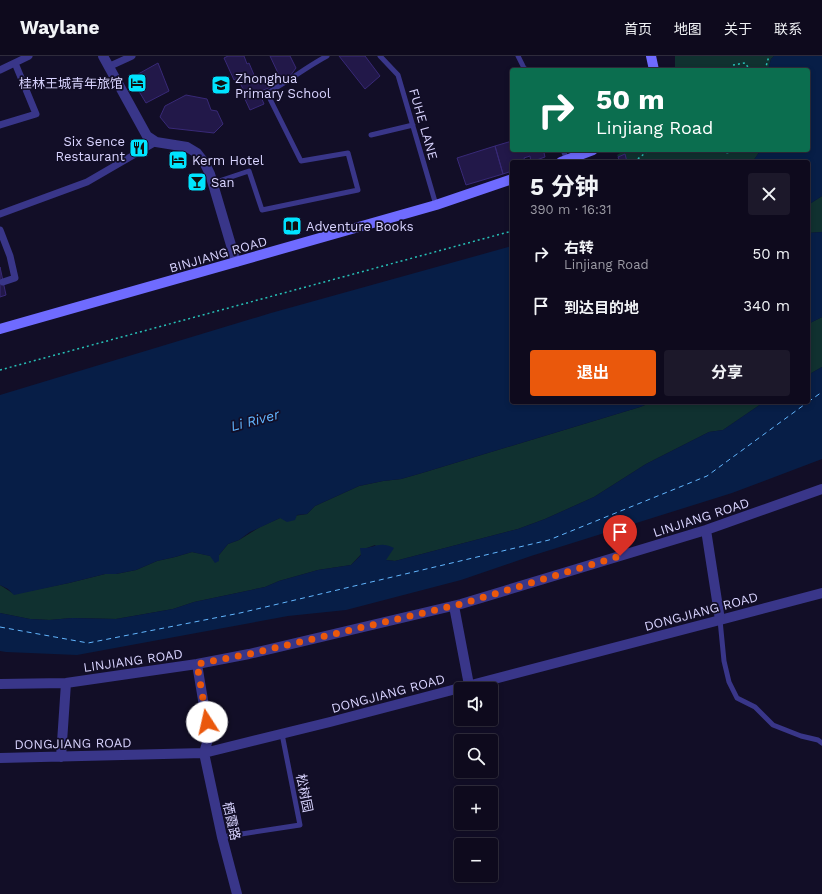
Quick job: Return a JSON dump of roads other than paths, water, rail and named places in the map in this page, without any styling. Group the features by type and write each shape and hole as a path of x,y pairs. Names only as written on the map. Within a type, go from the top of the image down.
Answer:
{"main road":[{"path":"651,56 654,68"},
{"path":"564,157 585,152"},
{"name":"BINJIANG ROAD","path":"0,329 436,205 510,180"}],"street":[{"path":"0,70 29,56"},
{"path":"103,56 147,136 156,142 187,147 197,153 204,162 213,183 236,262"},
{"path":"108,66 132,56"},
{"path":"0,125 36,114 15,63"},
{"path":"0,214 87,182 156,142"},
{"path":"1,232 3,244 10,256 15,278 3,282"},
{"name":"LINJIANG ROAD","path":"0,684 66,683 197,664 249,654 454,606 706,530 822,489"},
{"path":"706,530 720,620"},
{"name":"DONGJIANG ROAD","path":"481,682 822,592"},
{"path":"454,606 468,682"},
{"path":"197,664 209,736 201,753 230,894"},
{"path":"61,757 66,683"},
{"name":"DONGJIANG ROAD","path":"0,758 201,753 282,734 454,689"},
{"name":"栖霞路","path":"201,753 237,894"}],"lane":[{"path":"213,183 249,171 262,210 358,190 348,153 301,161 268,93 288,82 306,68 327,56"},
{"name":"FUHE LANE","path":"380,56 398,75 436,205"},
{"path":"518,56 524,68"},
{"path":"371,135 413,125"},
{"path":"720,620 724,661 729,682 737,698 755,707 773,725 801,736 818,740 822,743"},
{"name":"松树园","path":"222,837 300,825 282,734"}],"water":[{"path":"774,56 822,56 822,196 810,204 810,160 754,160 760,152 810,152 810,68 769,68 771,59"},
{"path":"822,232 822,317 810,323 810,233"},
{"name":"Li River","path":"510,247 510,404 647,404 401,479 359,486 315,506 307,514 297,515 295,520 287,522 280,518 250,532 239,540 228,544 219,555 219,561 215,563 210,556 192,552 157,561 136,570 116,574 105,574 14,595 8,589 0,585 0,395 271,313"},
{"path":"822,367 822,459 732,493 531,556 461,580 346,610 288,616 77,655 0,651 0,613 30,619 49,620 72,618 116,619 173,609 194,602 265,587 279,581 318,570 351,565 361,555 360,548 380,545 389,546 394,548 386,560 395,561 518,529 545,519 594,497 646,464 709,432 723,430 761,404 810,404 810,374"}],"place":[{"name":"桂林王城青年旅馆","path":"137,83"},
{"name":"Zhonghua Primary School","path":"221,85"},
{"name":"Six Sence Restaurant","path":"139,148"},
{"name":"Kerm Hotel","path":"178,160"},
{"name":"San","path":"197,182"},
{"name":"Adventure Books","path":"292,226"}]}
